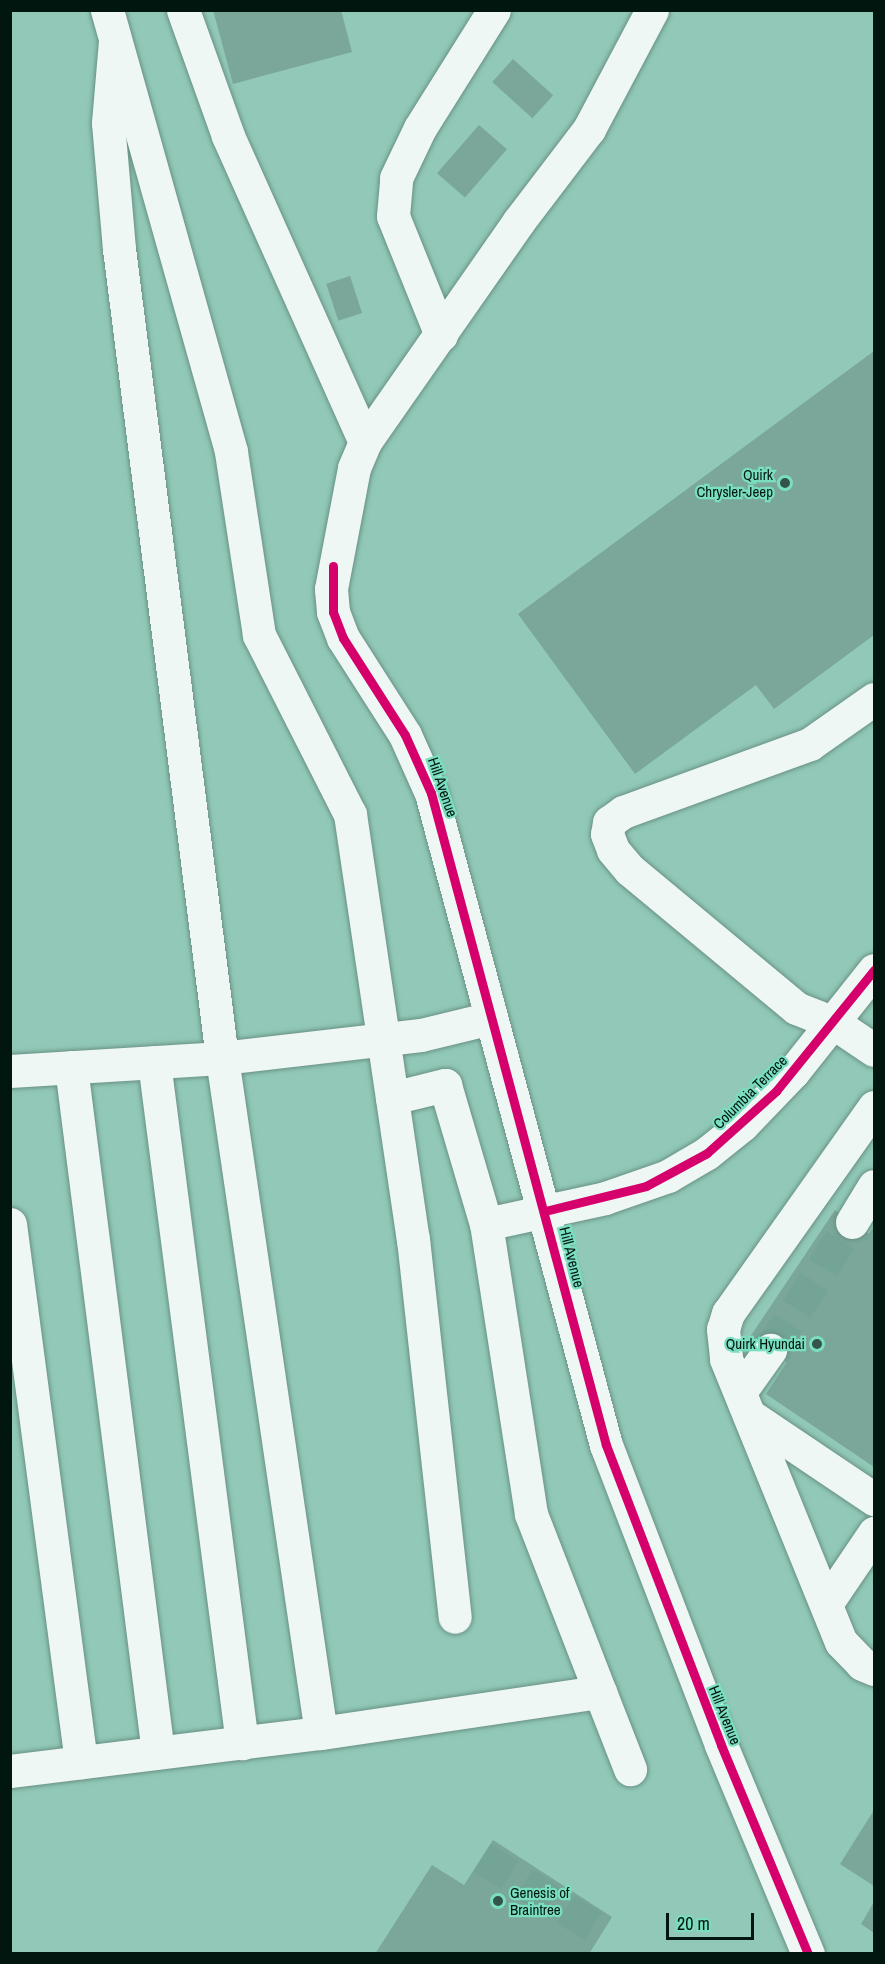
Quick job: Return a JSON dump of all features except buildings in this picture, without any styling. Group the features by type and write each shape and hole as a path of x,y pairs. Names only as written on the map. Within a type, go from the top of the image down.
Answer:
{"street":[{"path":"183,10 228,136 365,442"},
{"path":"441,335 393,216 396,178 420,128 494,10"},
{"name":"Hill Avenue","path":"652,10 589,129 519,220 365,442 354,468 333,566 332,600 340,631 405,735 431,793 545,1211 586,1379 628,1507 808,1953"},
{"path":"111,26 231,452 259,635 350,814 412,1239 455,1617"},
{"path":"111,26 108,123 119,249 222,1058 321,1733"},
{"path":"874,699 810,744 623,812 609,822 607,834 613,850 630,870 796,1008 834,1023 874,1050"},
{"name":"Columbia Terrace","path":"486,1224 646,1186 707,1153 759,1109 834,1023 874,970"},
{"path":"10,1071 222,1058 436,1033 491,1018"},
{"path":"154,1062 242,1743"},
{"path":"71,1067 158,1753"},
{"path":"392,1098 445,1085 486,1224 531,1514 630,1769"},
{"path":"869,1128 728,1312 723,1329 726,1359 841,1642 862,1664 874,1669"},
{"path":"852,1222 874,1186"},
{"path":"10,1224 81,1762"},
{"path":"745,1404 770,1350"},
{"path":"745,1404 874,1499"},
{"path":"826,1604 874,1533"},
{"path":"10,1771 321,1733 600,1692"}],"tunnel":[{"path":"770,1350 852,1222"},
{"path":"482,1857 603,1932"}],"cycle path":[{"path":"333,566 333,612 343,638 405,735 431,793 606,1445 721,1745 808,1954"},
{"path":"545,1211 646,1186 707,1153 776,1091 874,970"}],"place":[{"name":"Quirk Chrysler-Jeep","path":"785,483"},
{"name":"Quirk Hyundai","path":"817,1344"},
{"name":"Genesis of Braintree","path":"498,1901"}]}
